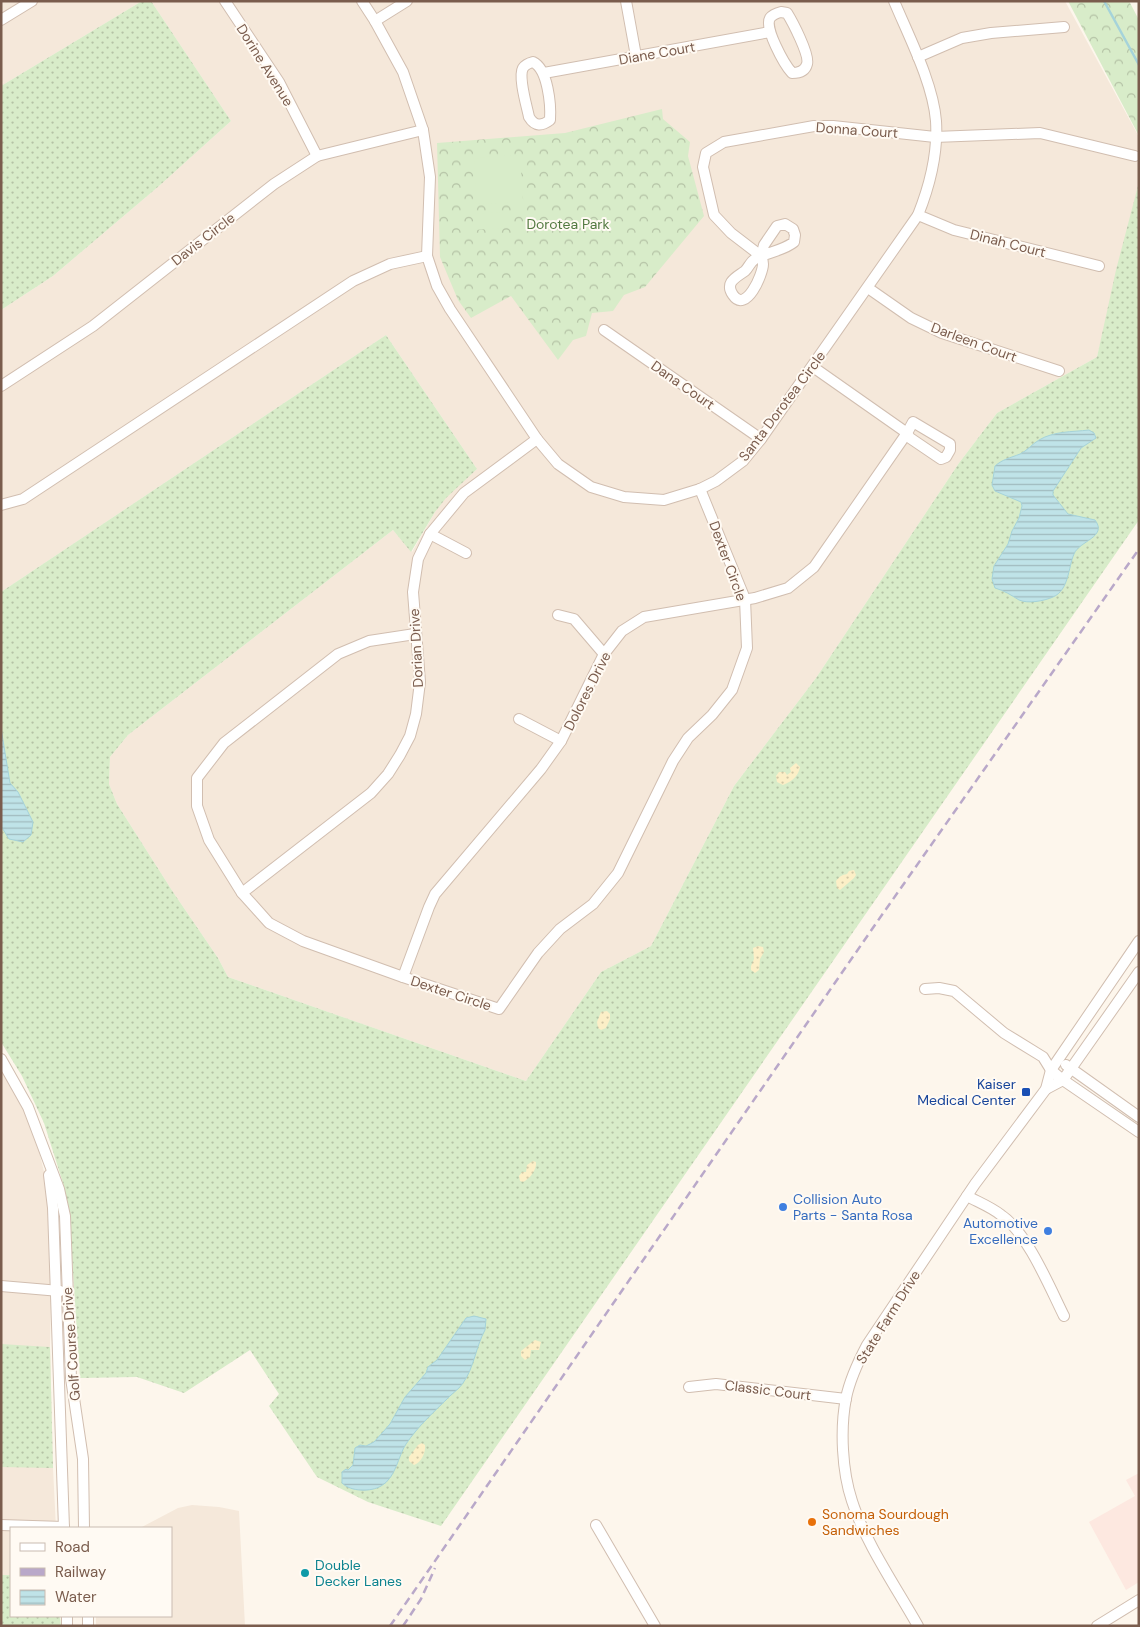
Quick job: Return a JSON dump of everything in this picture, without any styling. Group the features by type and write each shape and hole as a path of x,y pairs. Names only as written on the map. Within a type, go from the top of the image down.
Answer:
{"street":[{"path":"1,20 32,1"},
{"name":"Dorine Avenue","path":"225,1 279,82 317,156"},
{"name":"Santa Dorotea Circle","path":"362,1 403,72 423,130 430,176 427,256 437,286 450,309 537,439 558,464 591,487 624,497 664,500 700,489 732,471 743,461 761,440 918,215 932,172 936,121 933,100 918,57 894,1"},
{"path":"375,21 407,1"},
{"path":"626,1 636,56"},
{"path":"787,13 806,56 808,63 804,70 798,73 792,72 786,67 770,32 768,24 770,17 774,14 787,13"},
{"path":"918,57 962,38 991,33 1064,27"},
{"name":"Diane Court","path":"544,73 770,32"},
{"path":"534,62 539,65 544,73 550,120 544,125 537,125 529,117 521,75 523,68 534,62"},
{"name":"Donna Court","path":"761,256 732,233 714,215 703,167 706,153 724,142 814,126 833,126 936,137 1040,133 1135,156"},
{"name":"Davis Circle","path":"1,386 93,326 274,184 317,156 423,130"},
{"name":"Dinah Court","path":"918,215 954,230 1100,266"},
{"path":"1,505 24,499 353,281 390,264 427,256"},
{"name":"Darleen Court","path":"868,288 911,318 942,333 1059,371"},
{"name":"Dana Court","path":"604,330 761,440"},
{"name":"Dolores Drive","path":"403,977 435,894 542,769 561,741 604,654 622,631 644,617 755,598 788,588 814,567 907,433 813,366"},
{"name":"Dorian Drive","path":"242,893 371,792 388,774 410,736 416,714 420,682 413,592 418,559 430,534 464,493 537,439"},
{"name":"Dexter Circle","path":"415,634 369,641 338,654 224,742 197,778 197,806 209,840 242,893 268,923 303,941 499,1009 538,953 560,929 593,904 618,872 673,761 688,738 712,715 732,690 747,648 745,599 700,489"},
{"path":"430,534 466,552"},
{"path":"558,615 574,619 604,654"},
{"path":"519,719 561,741"},
{"name":"State Farm Drive","path":"918,1626 865,1531 852,1500 846,1474 843,1442 846,1399 856,1367 867,1345 967,1196 1046,1089 1051,1070 1139,941"},
{"name":"State Farm Drive","path":"1046,1089 1063,1080 1139,972"},
{"path":"925,989 938,988 954,992 1004,1033 1043,1057 1058,1059 1139,1117"},
{"path":"1043,1057 1051,1070 1063,1080 1139,1132"},
{"name":"Golf Course Drive","path":"1,1059 28,1107 59,1189 64,1216 71,1378 84,1459 84,1527"},
{"name":"Golf Course Drive","path":"48,1161 53,1208 64,1527"},
{"path":"967,1196 1002,1215 1024,1239 1064,1316"},
{"path":"1,1286 68,1292"},
{"name":"Classic Court","path":"689,1387 716,1384 846,1399"},
{"path":"1,1525 43,1527"},
{"path":"596,1525 655,1626"},
{"path":"1097,1626 1139,1600"}],"shaded area":[{"path":"1,1 142,1 1,86"},
{"path":"151,1 1065,1 1139,137 1139,183 1097,357 997,413 959,463 816,678 734,786 651,946 601,972 526,1081 228,977 218,958 117,804 109,784 110,757 128,735 393,530 412,552 446,497 477,469 386,335 1,592 1,310 53,276 159,186 231,121"},
{"path":"1,1059 28,1107 53,1208 50,1347 56,1527 10,1527 10,1575 1,1575"},
{"path":"1139,1473 1139,1582 1126,1590 1089,1522 1135,1496 1126,1480"},
{"path":"192,1505 239,1511 245,1626 96,1626 96,1617 172,1617 172,1527 142,1527 178,1508"}],"green space":[{"path":"142,1 151,1 231,121 159,186 53,276 1,310 1,86"},
{"path":"1068,1 1129,1 1139,20 1139,136"},
{"name":"Dorotea Park","path":"662,109 663,119 690,142 688,156 704,216 645,287 624,295 613,311 592,313 586,336 573,340 558,360 511,296 471,318 458,300 440,257 437,143 565,133"},
{"path":"496,155 520,156 523,200 499,204 476,203 474,159"},
{"path":"1139,182 1139,520 441,1526 368,1502 317,1477 269,1406 279,1394 250,1350 184,1393 137,1377 80,1378 69,1213 63,1183 44,1123 22,1076 1,1042 1,592 386,335 477,469 446,498 435,512 411,552 393,530 128,735 110,757 109,784 117,804 218,958 228,977 526,1081 601,972 651,946 734,786 816,678 959,463 997,413 1097,357 1116,270"},
{"path":"502,212 503,228 474,230 473,214"},
{"path":"1,1344 50,1347 53,1468 1,1467"},
{"path":"1,1575 10,1575 10,1617 60,1617 61,1626 1,1626"}],"sand":[{"path":"796,763 800,767 794,778 783,785 777,782 776,776 779,772 785,772 787,775 791,772 790,768"},
{"path":"854,870 856,875 854,878 840,890 837,888 836,881 842,875"},
{"path":"763,947 764,952 760,959 759,970 755,973 751,970 754,959 753,948"},
{"path":"607,1011 610,1014 610,1019 606,1028 601,1030 598,1028 597,1022 601,1012"},
{"path":"533,1161 536,1162 536,1165 533,1174 526,1181 520,1181 519,1176 522,1172 526,1172 527,1165"},
{"path":"535,1340 541,1342 539,1350 531,1350 530,1357 525,1360 521,1356 521,1351"},
{"path":"422,1443 425,1445 424,1454 421,1460 414,1465 409,1461 409,1457 418,1445"}],"water":[{"path":"1089,430 1094,433 1096,438 1081,448 1053,491 1053,495 1068,514 1095,520 1098,531 1074,554 1065,584 1058,594 1053,597 1036,602 1027,602 995,588 992,579 994,566 1008,544 1022,506 1021,502 995,491 992,485 995,466 1004,460 1023,453 1045,437 1063,432"},
{"path":"1,728 10,783 18,792 33,822 31,835 23,842 9,839 1,826"},
{"path":"474,1316 486,1319 485,1330 467,1377 460,1387 411,1437 403,1449 390,1478 381,1486 367,1490 350,1488 342,1483 342,1472 346,1469 348,1470 353,1465 355,1448 374,1442 390,1424 405,1397 426,1373 428,1367 437,1360 466,1318"}],"waterway":[{"path":"1104,1 1139,65"}],"railway":[{"path":"390,1626 877,922 1139,549"},
{"path":"403,1626 421,1599 435,1568"}],"place":[{"name":"Kaiser Medical Center","path":"1026,1092"},
{"name":"Collision Auto Parts - Santa Rosa","path":"783,1207"},
{"name":"Automotive Excellence","path":"1048,1231"},
{"name":"Sonoma Sourdough Sandwiches","path":"812,1522"},
{"name":"Double Decker Lanes","path":"305,1573"}]}
